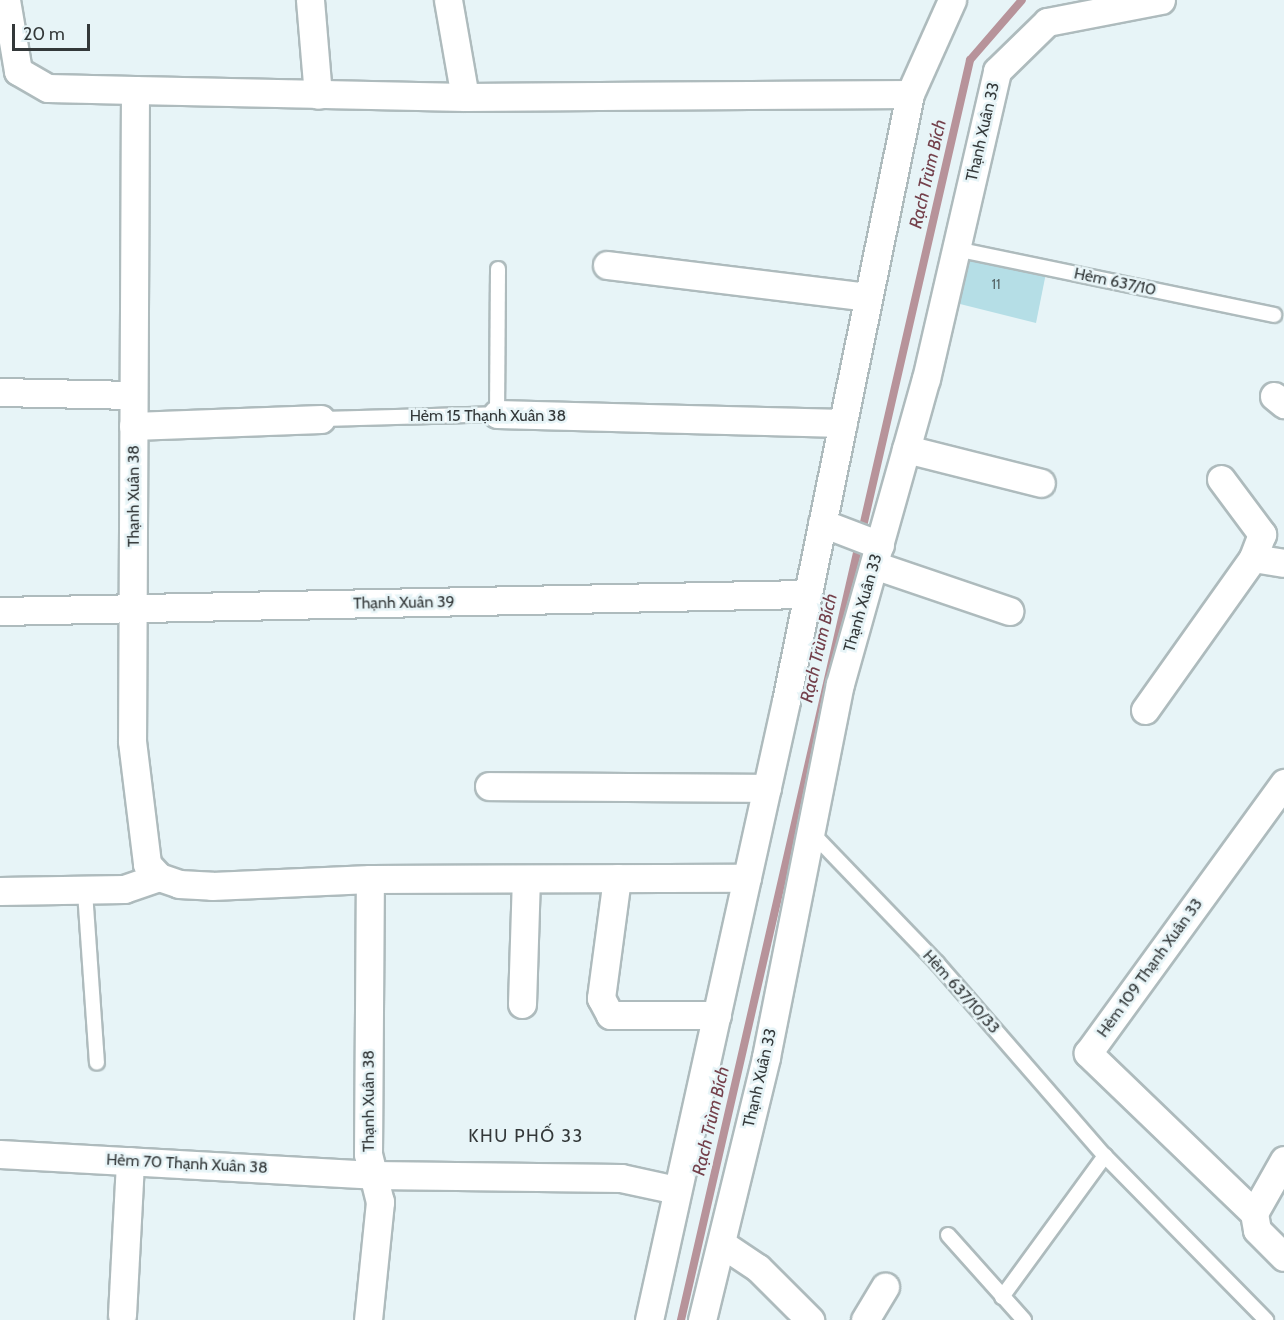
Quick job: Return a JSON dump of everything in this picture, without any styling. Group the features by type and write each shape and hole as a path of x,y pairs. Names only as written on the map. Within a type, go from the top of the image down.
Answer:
{"street":[{"path":"6,0 18,71 48,88 465,97 910,94"},
{"path":"310,0 318,95"},
{"path":"448,0 465,97"},
{"path":"649,1320 767,788 843,423 866,297 910,94 952,0"},
{"name":"Thạnh Xuân 33","path":"702,1320 766,1057 840,684 906,449 956,249 996,71 1047,22 1111,5 1161,0"},
{"name":"Thạnh Xuân 38","path":"135,90 132,741 147,864 159,877"},
{"path":"608,265 866,297"},
{"path":"0,392 133,395"},
{"name":"Hẻm 15 Thạnh Xuân 38","path":"497,414 843,423"},
{"name":"Hẻm 15 Thạnh Xuân 38","path":"133,426 321,419"},
{"path":"906,449 1041,483"},
{"path":"1145,710 1253,558 1262,534 1221,479"},
{"path":"822,523 877,555 1009,611"},
{"path":"1253,558 1284,563"},
{"name":"Thạnh Xuân 39","path":"0,611 808,594"},
{"name":"Hẻm 109 Thạnh Xuân 33","path":"1254,1213 1088,1053 1284,783"},
{"path":"489,786 767,788"},
{"path":"0,891 84,892 124,889 159,877 179,884 212,886 370,879 747,878"},
{"path":"617,878 601,998 610,1015 717,1015"},
{"name":"Thạnh Xuân 38","path":"368,1320 381,1202 368,1154 370,879"},
{"path":"522,1004 526,879"},
{"name":"Hẻm 70 Thạnh Xuân 38","path":"0,1154 373,1175 621,1178 676,1190"},
{"path":"1284,1160 1254,1213 1257,1230 1284,1257"},
{"path":"123,1315 130,1161"},
{"path":"722,1244 758,1268 810,1320"},
{"path":"865,1320 885,1287"}],"lane":[{"name":"Hẻm 637/10","path":"956,249 1274,315"},
{"path":"497,414 498,269"},
{"name":"Hẻm 15 Thạnh Xuân 38","path":"321,419 497,414"},
{"name":"Hẻm 637/10/33","path":"811,832 937,963 1105,1156 1266,1320"},
{"path":"84,892 97,1063"},
{"path":"1002,1297 1105,1156"},
{"path":"948,1235 1024,1320"}],"building":[{"path":"956,249 1047,268 1036,323 944,300"}],"waterway":[{"name":"Rạch Trùm Bích","path":"681,1320 970,60 1022,0"}],"district":[{"name":"KHU PHỐ 33","path":"526,1136"}]}
